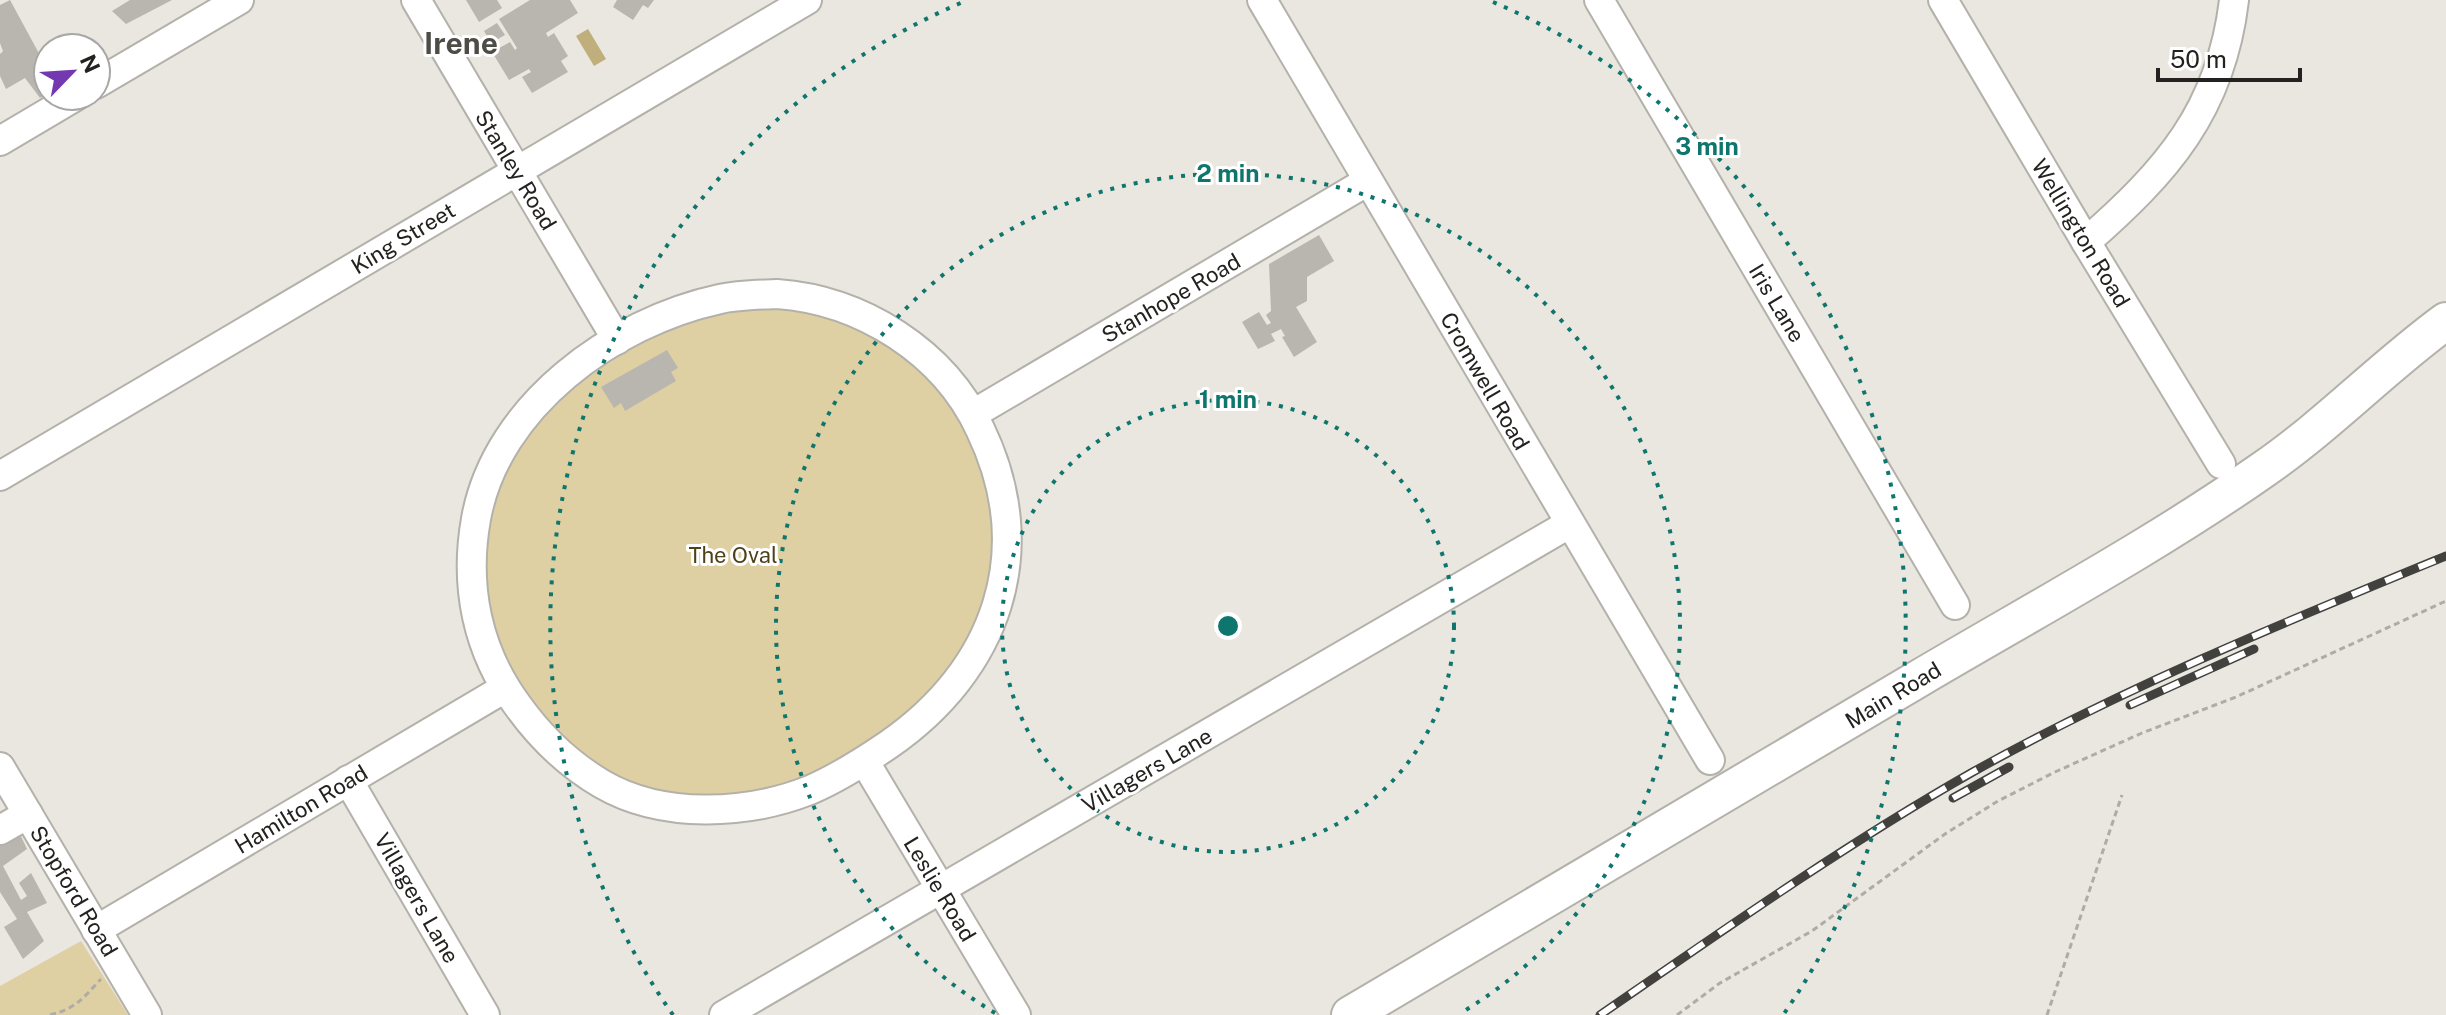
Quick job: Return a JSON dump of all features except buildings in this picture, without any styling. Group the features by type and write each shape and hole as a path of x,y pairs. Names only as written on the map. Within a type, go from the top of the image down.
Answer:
{"main road":[{"name":"Main Road","path":"2415,344 2446,307"},
{"name":"Main Road","path":"1350,1015 2211,504 2345,408 2415,344 2446,321"}],"street":[{"path":"112,75 239,0"},
{"name":"Stanley Road","path":"416,0 617,340"},
{"name":"King Street","path":"0,476 807,0"},
{"name":"Cromwell Road","path":"1262,0 1710,760"},
{"name":"Iris Lane","path":"1599,0 1955,605"},
{"name":"Wellington Road","path":"1943,0 2221,464"},
{"path":"2086,242 2149,185 2189,130 2213,86 2226,45 2234,0"},
{"path":"0,141 49,112"},
{"name":"Stanhope Road","path":"973,414 1368,181"},
{"path":"777,294 820,300 875,322 905,340 948,379 973,414 991,451 1003,494 1007,536 998,602 977,653 955,686 921,722 865,762 809,790 761,805 706,809 651,802 605,786 556,752 505,688 481,638 472,586 474,530 489,472 538,401 579,366 617,340 669,314 721,299 777,294"},
{"name":"Villagers Lane","path":"724,1015 1569,524"},
{"name":"Hamilton Road","path":"96,930 505,688"},
{"name":"Leslie Road","path":"865,762 1016,1015"},
{"name":"Stopford Road","path":"0,767 147,1015"},
{"name":"Villagers Lane","path":"348,780 485,1015"},
{"path":"0,830 28,814"}],"path":[{"path":"1677,1015 1720,983 1812,931 1945,834 1998,801 2142,733 2236,697 2446,601"},
{"path":"2047,1015 2122,795"},
{"path":"50,1015 66,1011 84,1000 116,963"}],"green space":[{"name":"The Oval","path":"785,293 887,334 966,418 988,475 998,538 993,591 971,651 859,764 734,806 608,787 504,690 471,528 538,400 656,321"},
{"path":"81,941 128,1015 0,1015 0,986"}],"shaded area":[{"path":"588,29 606,59 594,66 576,36"}],"railway":[{"path":"1600,1015 1830,860 1923,801 2028,742 2146,684 2265,631 2446,556"},
{"path":"2130,705 2254,649"},
{"path":"1953,798 2009,767"}],"district":[{"name":"Irene","path":"461,44"}]}
